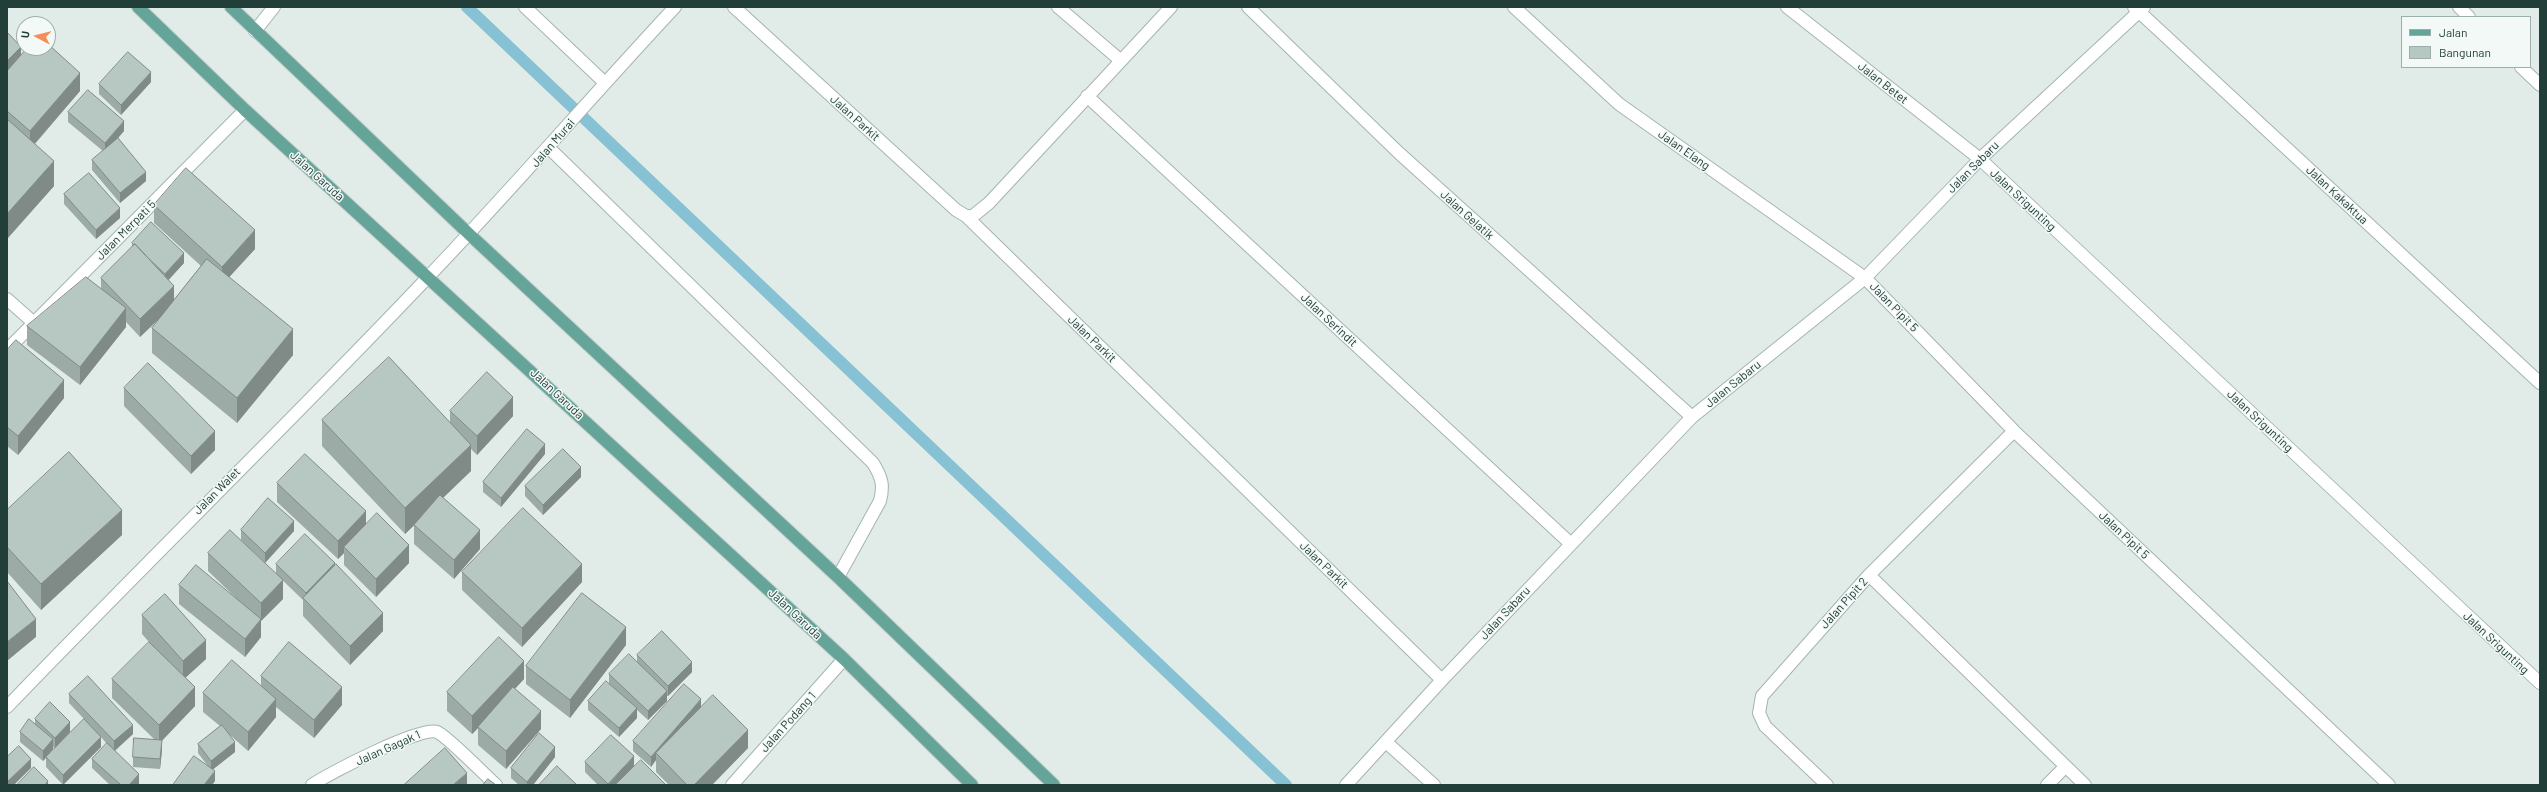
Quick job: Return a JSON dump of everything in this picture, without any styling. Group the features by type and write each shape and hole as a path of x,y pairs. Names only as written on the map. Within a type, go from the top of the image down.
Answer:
{"main road":[{"name":"Jalan Garuda","path":"138,7 245,110 429,277 844,659 972,785"},
{"path":"231,7 469,234 838,577 1054,785"}],"street":[{"path":"255,31 274,7"},
{"path":"525,7 604,82"},
{"name":"Jalan Murai","path":"429,277 549,148 604,82 675,7"},
{"name":"Jalan Parkit","path":"734,7 950,205 966,216 1442,680"},
{"path":"1058,7 1120,60"},
{"path":"966,216 973,216 989,203 1120,60 1171,7"},
{"name":"Jalan Gelatik","path":"1248,7 1399,153 1692,417"},
{"name":"Jalan Elang","path":"1514,7 1619,104 1865,278"},
{"name":"Jalan Betet","path":"1787,7 1980,159"},
{"path":"2459,7 2468,16"},
{"name":"Jalan Sabaru","path":"1346,785 1387,743 1442,680 1692,417 1865,278 1980,159 2139,9"},
{"name":"Jalan Kakaktua","path":"2139,9 2540,383"},
{"path":"2522,68 2540,85"},
{"name":"Jalan Serindit","path":"1087,96 1572,544"},
{"name":"Jalan Merpati 5","path":"7,350 245,110"},
{"path":"549,148 873,464 882,477 884,487 880,501 838,577"},
{"name":"Jalan Srigunting","path":"1980,159 2540,684"},
{"name":"Jalan Walet","path":"7,707 429,277"},
{"name":"Jalan Pipit 5","path":"1865,278 2014,431 2389,785"},
{"path":"7,299 34,323"},
{"name":"Jalan Pipit 2","path":"1827,785 1765,726 1759,713 1762,696 1870,575 2014,431"},
{"path":"1870,575 2085,785"},
{"name":"Jalan Podang 1","path":"732,785 844,659"},
{"name":"Jalan Gagak 1","path":"312,785 362,758 424,731 438,732 496,785"},
{"path":"1387,743 1434,785"},
{"path":"2047,785 2066,767"}],"building":[{"path":"7,32 16,42 16,52 7,61"},
{"path":"56,51 80,73 30,131 7,111 7,71 20,56 56,56"},
{"path":"128,52 151,72 121,105 99,84"},
{"path":"88,90 124,121 105,143 68,112"},
{"path":"7,119 54,161 7,214"},
{"path":"118,138 146,172 120,193 92,160"},
{"path":"186,168 255,230 222,267 154,205"},
{"path":"89,173 120,208 96,230 64,194"},
{"path":"151,222 184,253 165,274 135,244 134,245 132,243"},
{"path":"135,244 174,286 140,319 101,278"},
{"path":"207,259 293,329 237,398 152,328"},
{"path":"86,277 126,308 80,367 27,326"},
{"path":"16,340 64,380 18,436 7,427 7,350"},
{"path":"389,357 471,445 405,508 322,420"},
{"path":"148,363 215,431 191,456 124,388"},
{"path":"487,372 513,397 477,436 450,411"},
{"path":"527,429 545,444 501,498 483,482"},
{"path":"563,449 581,467 543,505 525,486"},
{"path":"69,452 122,510 41,584 7,547 7,510"},
{"path":"305,454 366,511 338,541 277,483"},
{"path":"440,495 480,530 454,560 414,525"},
{"path":"268,498 294,521 265,553 241,530"},
{"path":"523,508 582,564 522,628 462,572"},
{"path":"377,513 409,545 376,579 344,547"},
{"path":"230,530 283,580 261,603 208,553"},
{"path":"305,534 335,563 306,593 276,564"},
{"path":"336,564 383,613 350,646 303,598"},
{"path":"196,565 261,619 245,639 179,585"},
{"path":"7,581 36,619 7,642"},
{"path":"582,593 626,627 570,700 526,666"},
{"path":"165,594 206,640 183,661 142,615"},
{"path":"662,631 692,662 668,686 637,655"},
{"path":"499,637 524,661 472,716 447,692"},
{"path":"149,642 195,687 159,725 112,679"},
{"path":"289,642 342,687 314,720 261,676"},
{"path":"629,654 667,691 648,711 609,674"},
{"path":"232,660 276,699 248,732 203,693"},
{"path":"88,676 133,725 114,741 69,694"},
{"path":"606,681 637,708 619,728 588,701"},
{"path":"684,684 701,699 651,757 633,741"},
{"path":"513,687 541,711 506,751 478,727"},
{"path":"713,695 748,730 694,785 687,785 656,753"},
{"path":"50,702 70,722 55,738 35,719"},
{"path":"29,719 53,739 43,751 20,732"},
{"path":"84,719 101,737 63,775 46,757"},
{"path":"222,725 235,742 211,761 198,744"},
{"path":"539,733 555,747 527,782 511,768"},
{"path":"611,735 634,756 608,784 585,762"},
{"path":"134,738 162,740 160,759 133,757"},
{"path":"107,743 139,774 129,785 121,785 92,759"},
{"path":"19,746 31,759 7,782 7,757"},
{"path":"445,748 467,773 453,785 404,785"},
{"path":"194,756 215,771 204,785 173,785"},
{"path":"641,760 666,785 615,785"},
{"path":"557,766 577,785 539,785"},
{"path":"34,767 48,781 45,785 17,785"},
{"path":"488,779 496,785 483,785"}],"waterway":[{"path":"467,7 1286,785"}]}
